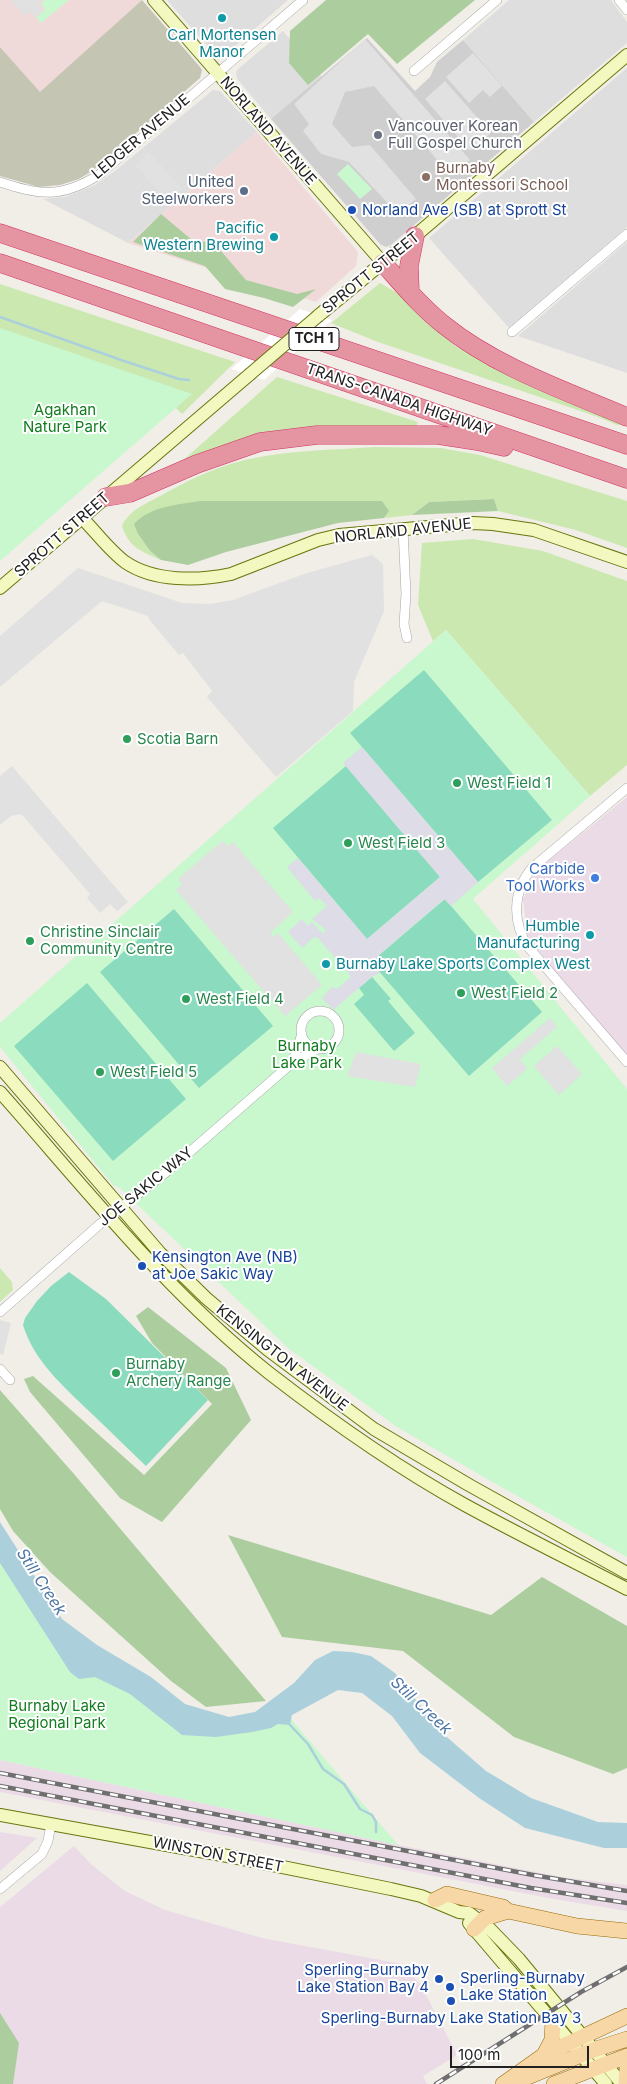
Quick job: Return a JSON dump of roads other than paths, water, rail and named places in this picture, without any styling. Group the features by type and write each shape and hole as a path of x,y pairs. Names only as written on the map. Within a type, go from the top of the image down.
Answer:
{"highway":[{"name":"TRANS-CANADA HIGHWAY","path":"0,233 627,445"},
{"path":"410,291 409,266 416,236"},
{"path":"382,263 425,309 443,325 484,353 627,417"},
{"name":"TRANS-CANADA HIGHWAY","path":"0,264 627,479"},
{"path":"106,496 130,493 197,464 260,442 317,435 438,435 556,456"}],"main road":[{"name":"NORLAND AVENUE","path":"154,0 382,263"},
{"name":"SPROTT STREET","path":"0,588 627,55"},
{"name":"NORLAND AVENUE","path":"82,518 127,563 154,574 187,578 217,577 231,574 318,540 339,535 473,523 508,525 534,530 627,562"},
{"name":"KENSINGTON AVENUE","path":"0,1067 160,1253 206,1298 293,1370 374,1429 470,1486 627,1573"},
{"name":"KENSINGTON AVENUE","path":"0,1092 160,1274 269,1372 366,1444 463,1504 627,1589"},
{"name":"WINSTON STREET","path":"0,1815 233,1857 391,1889 435,1900 459,1912 469,1914 477,1926"},
{"path":"435,1900 447,1894 503,1907 508,1911"},
{"path":"477,1926 492,1915 508,1911 577,1926 627,1931"},
{"path":"477,1926 553,2021 576,2039"},
{"path":"477,1926 499,1938 519,1959 598,2067 606,2084"},
{"path":"503,2084 544,2055 627,2016"},
{"path":"544,2055 552,2040 553,2021"},
{"path":"512,2084 587,2052 627,2039"},
{"path":"554,2084 627,2056"},
{"path":"598,2067 622,2084"},
{"path":"626,2084 627,2068"}],"street":[{"name":"LEDGER AVENUE","path":"0,182 27,192 40,193 63,191 88,182 100,174 303,0"},
{"path":"414,71 497,0"},
{"path":"619,0 627,10"},
{"path":"512,332 627,234"},
{"path":"403,530 406,594 404,624 407,638"},
{"path":"627,788 532,868 521,886 516,905 518,927 529,948 627,1062"},
{"name":"JOE SAKIC WAY","path":"0,1312 108,1217 169,1170 292,1063 317,1049 327,1049 336,1041 339,1029 334,1018 324,1012 311,1014 303,1023 302,1034 292,1063"},
{"path":"302,1034 307,1043 317,1049"},
{"path":"0,1370 10,1380"},
{"path":"0,1889 42,1854 48,1841 51,1824"}],"water":[{"path":"0,1522 62,1619 97,1645 151,1677 185,1704 229,1717 255,1712 294,1683 315,1660 333,1651 371,1656 395,1673 441,1732 486,1771 531,1798 598,1822 627,1823 627,1848 604,1848 525,1828 479,1798 420,1753 392,1716 362,1693 338,1690 292,1715 290,1725 278,1724 271,1728 252,1732 216,1737 182,1735 130,1694 95,1677 79,1679 70,1672 0,1563"}],"waterway":[{"path":"0,317 124,361 179,379 189,380"},
{"path":"290,1725 308,1744 323,1769 344,1784 360,1809 372,1815 376,1822 376,1832"}],"railway":[{"path":"0,1773 533,1875 627,1891"},
{"path":"0,1786 531,1888 627,1903"},
{"path":"436,2084 581,1992 627,1967"}],"place":[{"name":"Carl Mortensen Manor","path":"222,18"},
{"name":"Vancouver Korean Full Gospel Church","path":"378,135"},
{"name":"Burnaby Montessori School","path":"426,177"},
{"name":"United Steelworkers","path":"244,191"},
{"name":"Norland Ave (SB) at Sprott St","path":"352,210"},
{"name":"Pacific Western Brewing","path":"274,237"},
{"name":"Scotia Barn","path":"127,739"},
{"name":"West Field 1","path":"457,783"},
{"name":"West Field 3","path":"348,843"},
{"name":"Carbide Tool Works","path":"595,878"},
{"name":"Humble Manufacturing","path":"590,935"},
{"name":"Christine Sinclair Community Centre","path":"30,941"},
{"name":"Burnaby Lake Sports Complex West","path":"326,964"},
{"name":"West Field 2","path":"461,993"},
{"name":"West Field 4","path":"186,999"},
{"name":"West Field 5","path":"100,1072"},
{"name":"Kensington Ave (NB) at Joe Sakic Way","path":"142,1266"},
{"name":"Burnaby Archery Range","path":"116,1373"},
{"name":"Sperling-Burnaby Lake Station Bay 4","path":"439,1979"},
{"name":"Sperling-Burnaby Lake Station","path":"450,1987"},
{"name":"Sperling-Burnaby Lake Station Bay 3","path":"451,2001"}],"park label":[{"name":"Agakhan Nature Park","path":"65,418"},
{"name":"Burnaby Lake Park","path":"307,1054"},
{"name":"Burnaby Lake Regional Park","path":"57,1714"}],"water label":[{"name":"Still Creek","path":"41,1582"},
{"name":"Still Creek","path":"421,1706"}]}
